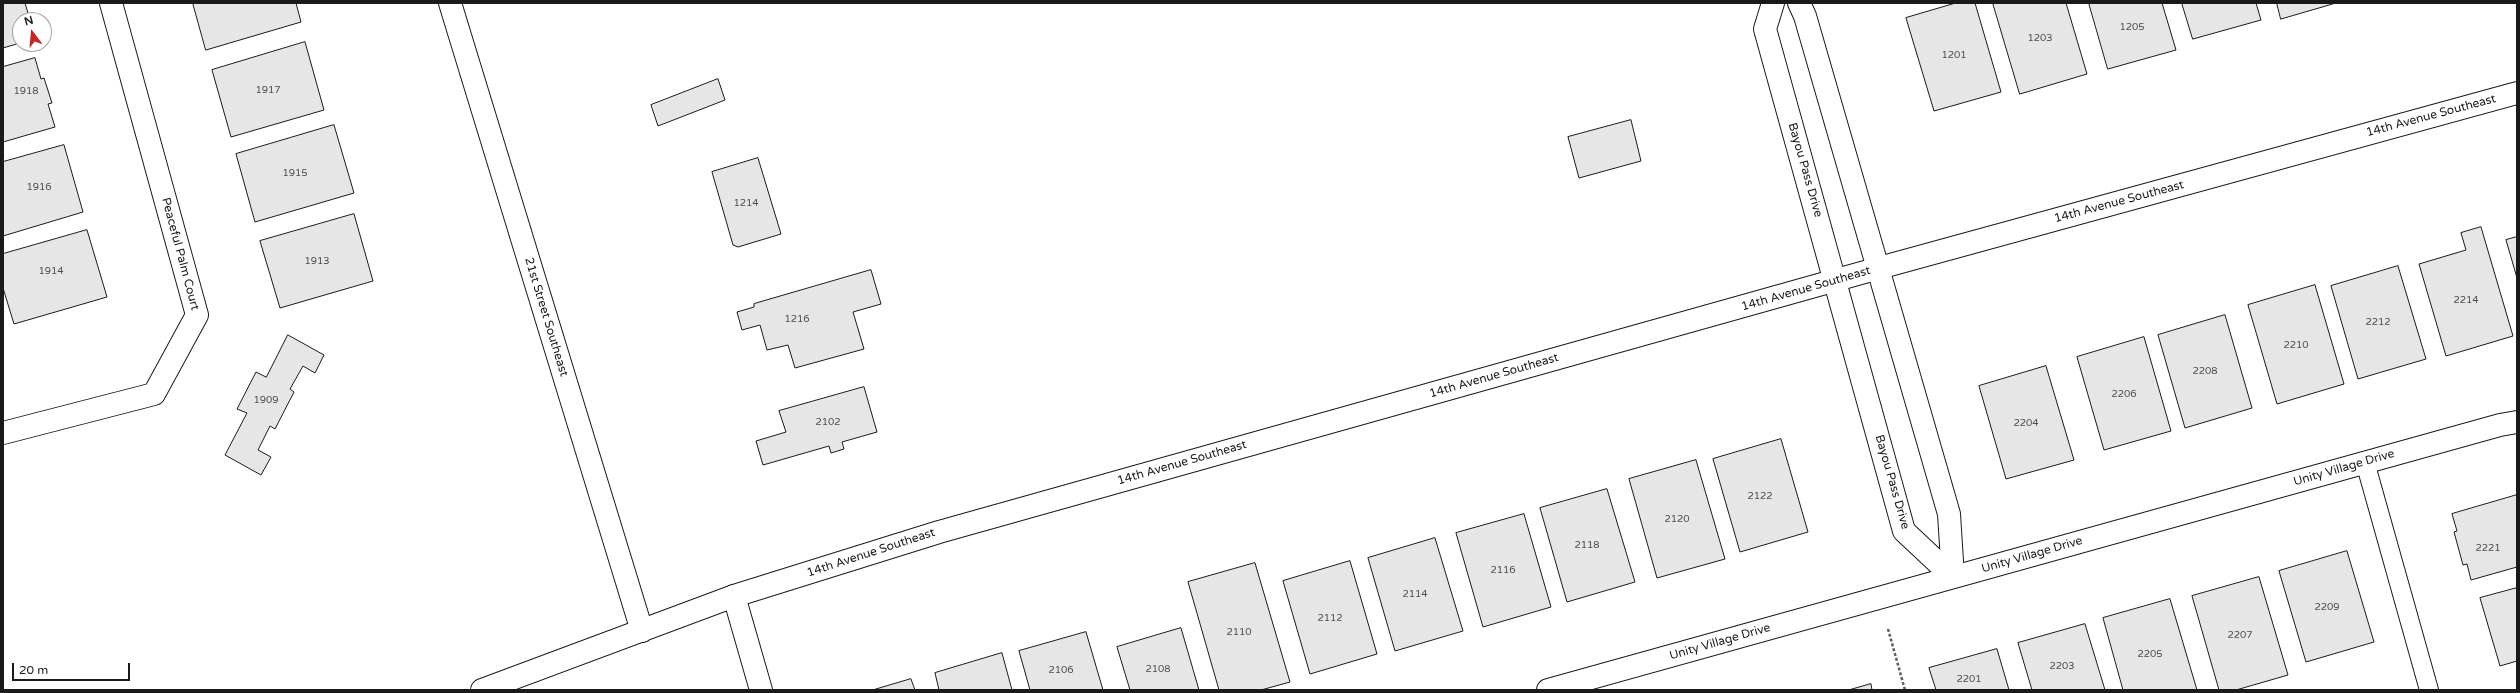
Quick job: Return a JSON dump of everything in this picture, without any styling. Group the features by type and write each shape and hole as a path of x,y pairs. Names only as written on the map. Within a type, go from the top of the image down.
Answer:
{"street":[{"name":"Peaceful Palm Court","path":"3,433 154,394 197,315 110,3"},
{"name":"21st Street Southeast","path":"450,3 642,631"},
{"name":"Bayou Pass Drive","path":"1773,3 1765,29 1836,280 1904,531 1953,577"},
{"path":"1799,3 1805,16 1879,268 1949,514 1953,577"},
{"name":"14th Avenue Southeast","path":"482,690 734,596 939,532 1879,268 2517,93"},
{"name":"Unity Village Drive","path":"1548,690 2365,462 2517,422"},
{"path":"734,596 761,690"}],"lane":[{"path":"2365,462 2430,690"}],"path":[{"path":"1879,598 1905,690"}],"building":[{"path":"3,3 25,3 28,12 12,12 12,45 3,48"},
{"path":"193,3 296,3 301,22 206,50"},
{"path":"1956,3 1975,3 2001,92 1934,111 1906,18"},
{"path":"1993,3 2066,3 2087,74 2020,94"},
{"path":"2089,3 2162,3 2176,50 2108,69"},
{"path":"2182,3 2256,3 2261,20 2193,39"},
{"path":"2277,3 2336,3 2281,19"},
{"path":"305,42 324,110 231,137 212,70"},
{"path":"35,58 41,79 44,78 52,103 48,104 55,127 3,142 3,67"},
{"path":"718,79 725,100 658,126 651,105"},
{"path":"1631,120 1641,161 1579,178 1568,137"},
{"path":"334,125 354,193 255,222 236,154"},
{"path":"64,145 83,212 3,236 3,162"},
{"path":"758,158 781,234 738,247 733,245 712,172"},
{"path":"354,214 373,281 280,308 260,241"},
{"path":"2481,227 2513,336 2446,356 2419,264 2466,250 2461,233"},
{"path":"87,230 107,297 14,324 3,288 3,254"},
{"path":"2517,237 2517,278 2506,240"},
{"path":"2398,266 2426,359 2358,379 2331,286"},
{"path":"871,270 881,304 853,312 864,349 795,368 788,345 767,350 760,325 742,330 737,312 754,307 754,304"},
{"path":"2315,285 2344,384 2277,404 2248,305"},
{"path":"2225,315 2252,408 2185,428 2158,335"},
{"path":"288,335 324,355 315,373 303,366 290,389 294,392 275,429 270,426 258,450 271,457 261,475 225,455 247,413 237,409 256,372 266,377"},
{"path":"2144,337 2171,431 2104,450 2077,357"},
{"path":"2046,366 2074,460 2006,479 1979,386"},
{"path":"864,387 877,432 842,442 844,449 831,453 829,446 763,465 756,441 786,432 779,411"},
{"path":"1781,439 1808,532 1740,552 1713,459"},
{"path":"1696,460 1725,559 1657,578 1629,479"},
{"path":"1607,489 1635,582 1567,602 1540,508"},
{"path":"2517,495 2517,567 2471,580 2467,564 2463,565 2454,532 2457,531 2452,514"},
{"path":"1524,514 1551,607 1483,627 1456,533"},
{"path":"1435,538 1463,631 1395,651 1368,558"},
{"path":"2347,551 2374,642 2306,662 2279,571"},
{"path":"1350,561 1377,654 1310,674 1283,581"},
{"path":"1255,563 1290,682 1261,690 1219,690 1188,582"},
{"path":"2259,577 2288,675 2236,690 2219,690 2192,596"},
{"path":"2517,588 2517,661 2500,666 2480,598"},
{"path":"2170,599 2197,690 2123,690 2103,618"},
{"path":"2085,624 2105,690 2032,690 2018,643"},
{"path":"1181,628 1199,690 1130,690 1117,647"},
{"path":"1086,632 1103,690 1030,690 1019,651"},
{"path":"1997,649 2009,690 1936,690 1929,668"},
{"path":"1002,653 1012,690 939,690 935,673"},
{"path":"911,679 915,690 873,690"},
{"path":"1871,684 1872,690 1849,690"}]}
